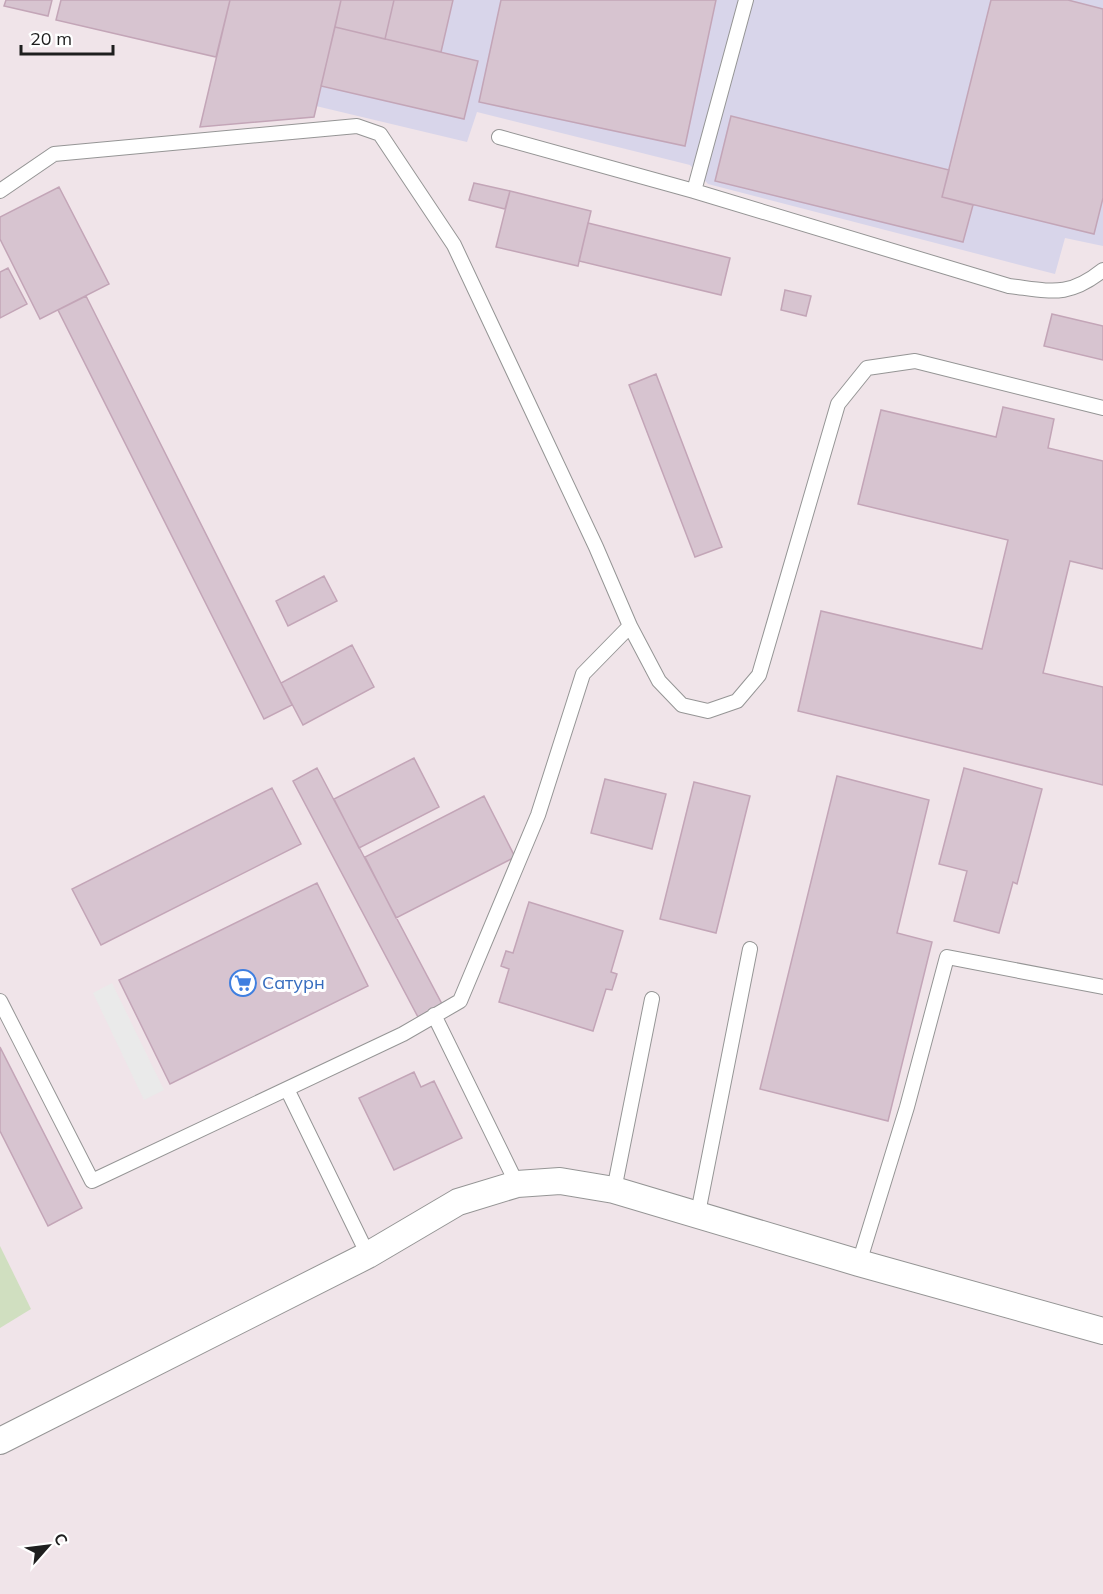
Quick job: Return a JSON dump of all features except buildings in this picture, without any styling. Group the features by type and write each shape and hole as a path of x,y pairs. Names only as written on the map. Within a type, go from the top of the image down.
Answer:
{"street":[{"path":"0,1441 368,1254 458,1202 517,1184 560,1181 614,1190 698,1213 859,1263 1102,1327"}],"lane":[{"path":"694,191 746,0"},
{"path":"0,191 54,154 357,126 380,134 454,244 596,547 630,627 659,681 682,705 708,711 737,701 759,675 838,404 867,368 915,361 1103,408"},
{"path":"499,137 694,191 1009,286 1054,292 1084,285 1103,270"},
{"path":"0,1001 92,1181 403,1034 460,1001 538,815 583,674 630,627"},
{"path":"698,1213 750,949"},
{"path":"859,1263 907,1107 947,957 1103,987"},
{"path":"614,1190 652,999"},
{"path":"434,1016 517,1184"},
{"path":"287,1089 368,1254"}],"shaded area":[{"path":"256,0 1103,0 1103,246 1065,238 1055,274 708,184 690,165 477,112 467,142 236,87"},
{"path":"112,983 164,1090 144,1100 93,993"}],"green space":[{"path":"0,1246 31,1309 0,1328"}],"place":[{"name":"Сатурн","path":"243,983"}]}
